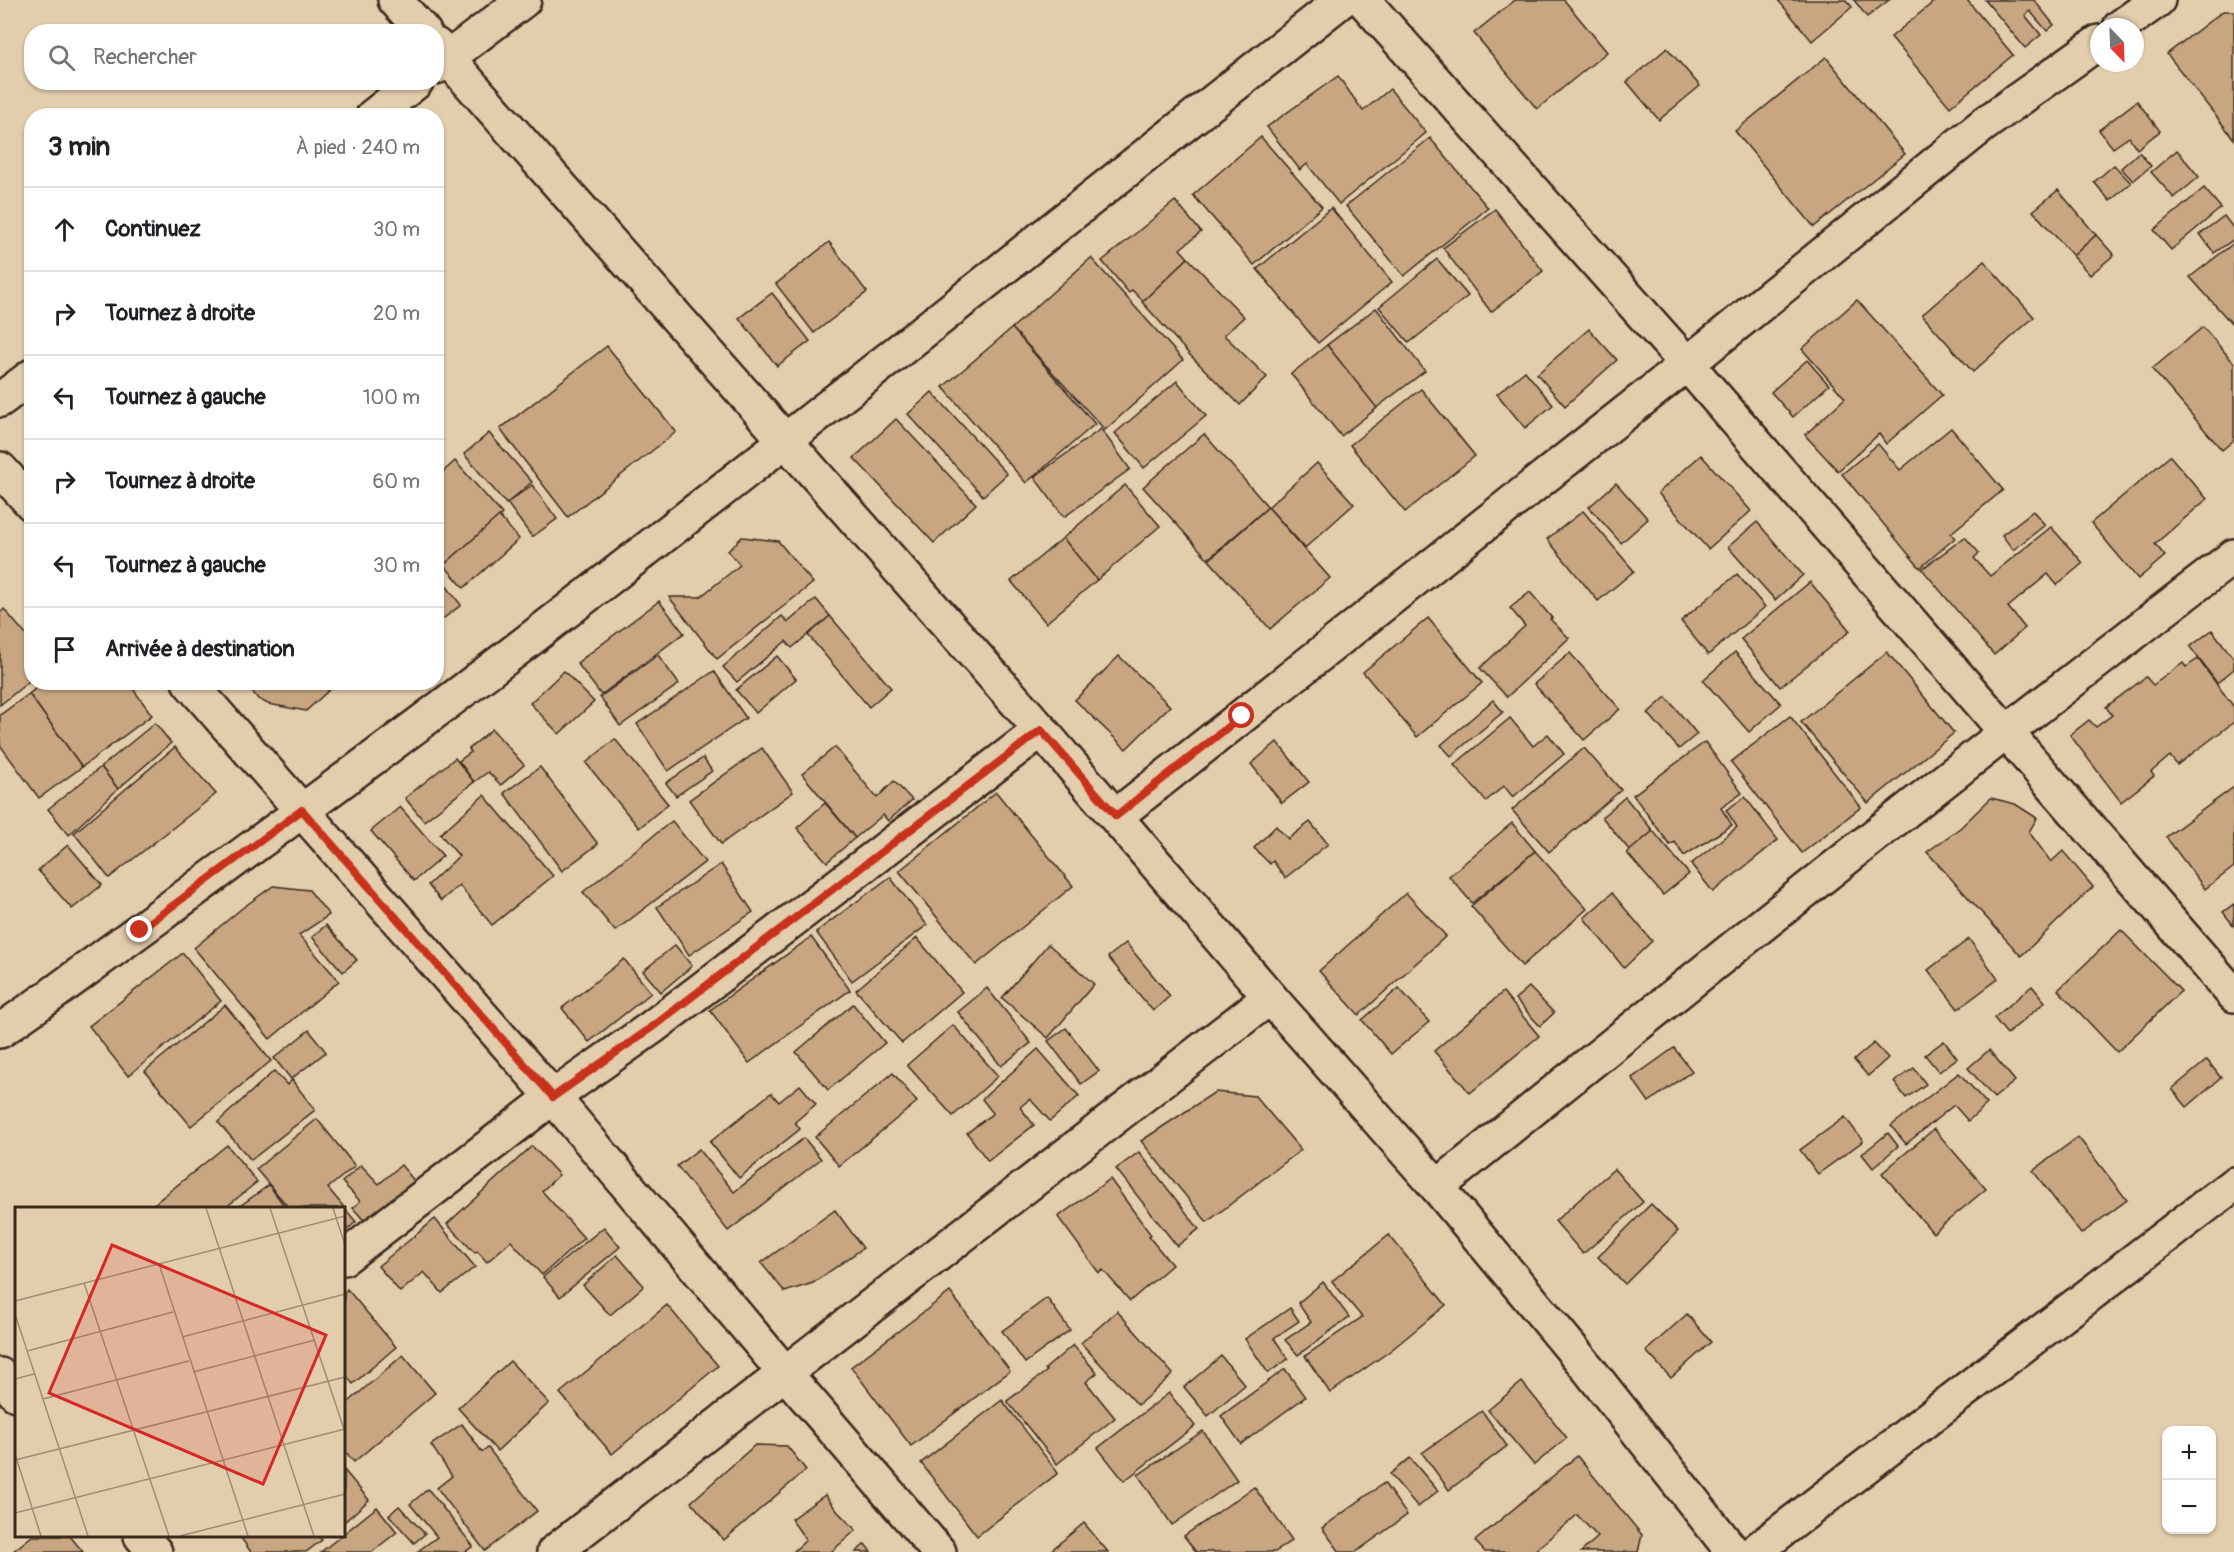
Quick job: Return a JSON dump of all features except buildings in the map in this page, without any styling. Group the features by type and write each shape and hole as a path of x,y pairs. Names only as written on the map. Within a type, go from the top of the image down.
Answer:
{"street":[{"path":"395,0 417,24"},
{"path":"444,54 524,0"},
{"path":"0,1031 547,627 786,441 1342,0"},
{"path":"1363,0 1687,364 2234,995"},
{"path":"2133,18 2158,0"},
{"path":"1116,816 1687,364 1983,125 2090,48"},
{"path":"444,61 786,441 1041,730 1270,997 1437,1186 1586,1366 1733,1552"},
{"path":"383,108 406,90"},
{"path":"0,400 24,382"},
{"path":"0,469 24,495"},
{"path":"1437,1186 1725,952 2006,730 2234,556"},
{"path":"196,690 553,1097 939,1552"},
{"path":"345,1257 553,1097 651,1028 1041,730"},
{"path":"554,1552 1270,997"},
{"path":"1754,1552 2234,1184"},
{"path":"0,1375 15,1393"},
{"path":"142,1537 155,1552"}],"route":[{"path":"140,930 302,810 553,1097 651,1028 1041,730 1116,816 1242,716"}]}
